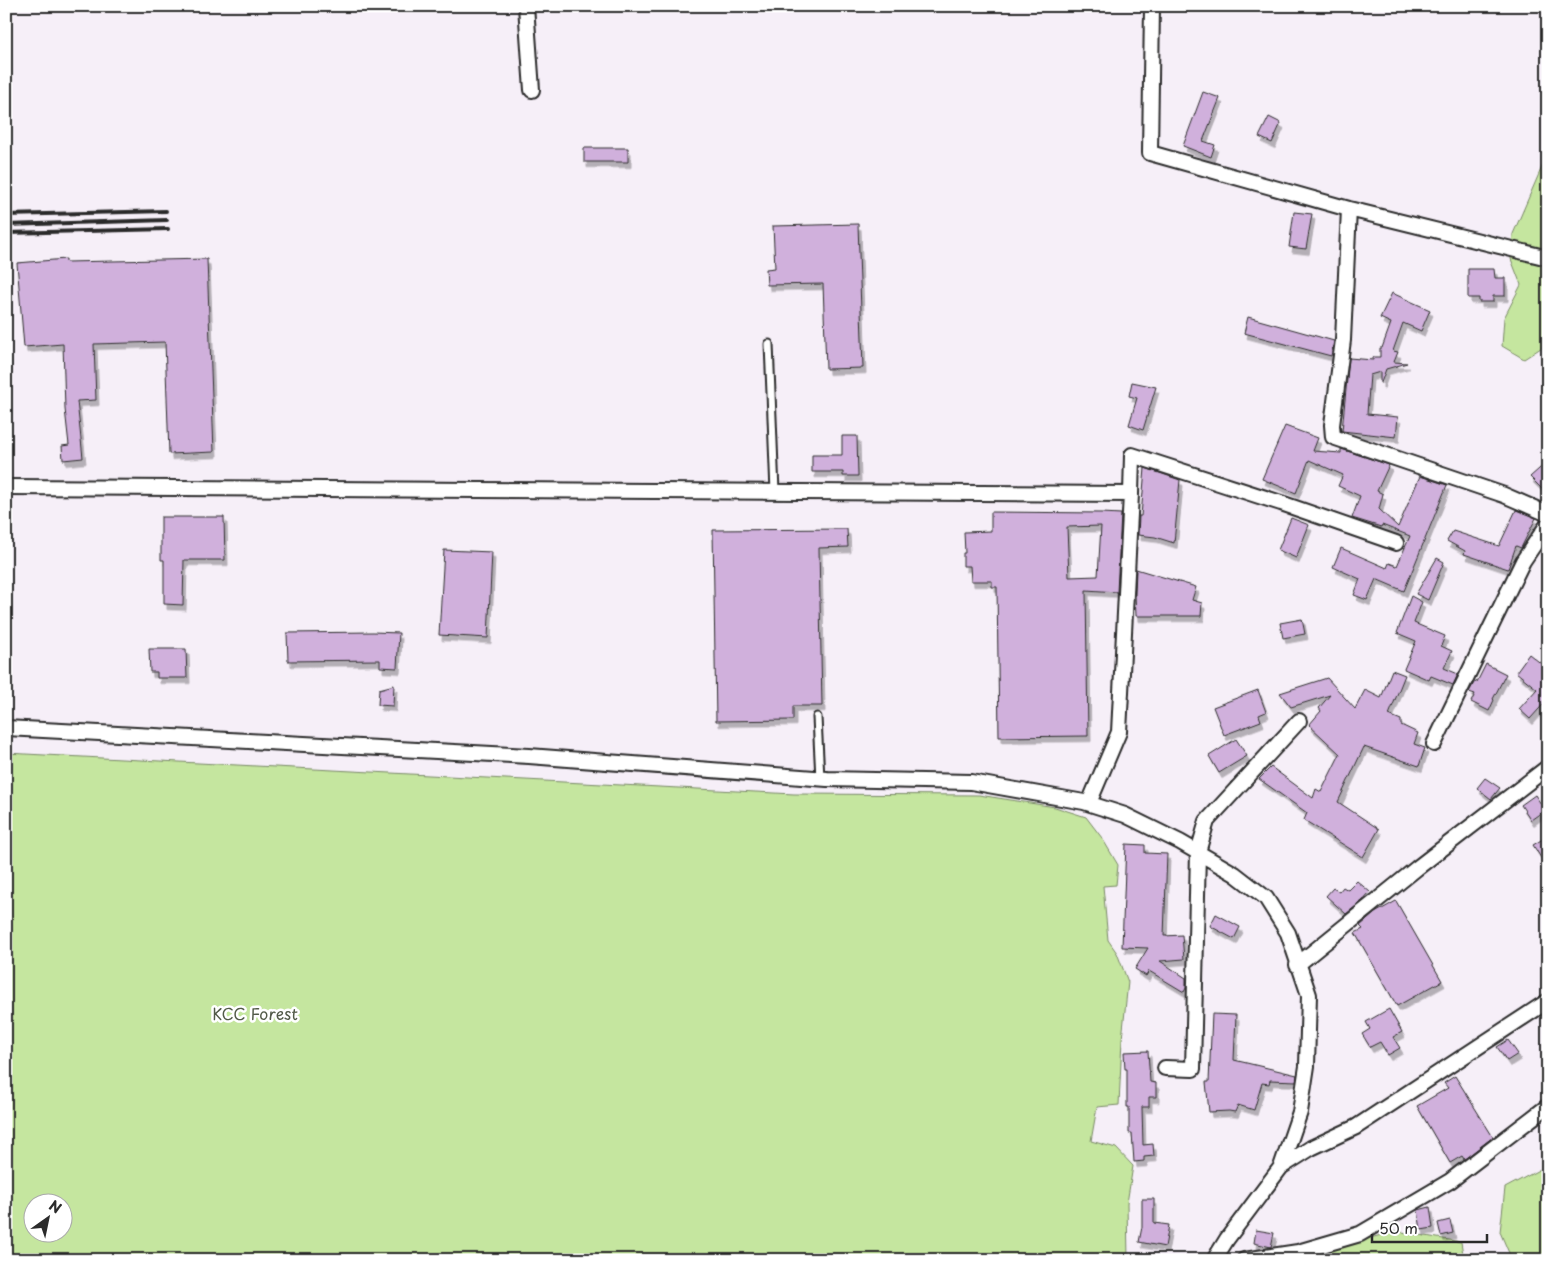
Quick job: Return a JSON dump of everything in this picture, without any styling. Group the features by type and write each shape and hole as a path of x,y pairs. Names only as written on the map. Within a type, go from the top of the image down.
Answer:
{"street":[{"path":"526,6 532,90"},
{"path":"1152,6 1150,153 1350,209 1548,258"},
{"path":"1350,209 1343,340 1332,425 1333,437 1504,496 1548,514"},
{"path":"1089,804 1119,732 1132,455 1282,503 1396,543"},
{"path":"6,487 1131,494"},
{"path":"1434,744 1522,561 1548,524"},
{"path":"1165,1068 1193,1069 1198,852 1207,821 1299,721"},
{"path":"6,728 529,756 820,779 970,782 1089,804 1125,815 1198,852 1236,874 1266,898 1288,933 1309,995 1307,1066 1300,1112 1281,1167 1227,1239 1214,1260"},
{"path":"1298,965 1417,868 1548,767"},
{"path":"1281,1167 1312,1148 1356,1127 1548,1001"},
{"path":"1244,1260 1298,1252 1360,1234 1450,1181 1548,1106"}],"lane":[{"path":"770,344 776,492"},
{"path":"817,717 820,779"}],"green space":[{"path":"1548,153 1548,347 1544,346 1524,359 1502,346 1504,318 1521,285 1511,259 1513,234"},
{"name":"KCC Forest","path":"6,753 794,794 979,795 1055,807 1086,817 1102,838 1118,865 1116,885 1103,886 1108,940 1117,953 1128,982 1122,1039 1119,1105 1097,1107 1091,1141 1116,1148 1133,1166 1127,1203 1128,1260 6,1260"},
{"path":"1548,1165 1548,1260 1512,1260 1500,1232 1505,1188"},
{"path":"1396,1231 1461,1242 1464,1260 1310,1260 1308,1255"}],"building":[{"path":"1203,92 1220,98 1203,141 1215,145 1211,157 1183,146"},
{"path":"1269,117 1281,123 1272,143 1259,137"},
{"path":"584,148 628,148 628,162 584,162"},
{"path":"1294,212 1312,214 1306,249 1289,247"},
{"path":"858,224 863,368 826,369 823,284 767,285 766,269 775,268 773,226"},
{"path":"66,259 66,262 207,259 214,452 169,454 165,342 94,344 96,400 77,401 83,458 63,460 62,446 69,445 65,409 63,344 24,347 17,263"},
{"path":"1468,269 1494,269 1495,278 1505,278 1505,296 1493,296 1493,302 1479,302 1479,298 1468,298"},
{"path":"1392,293 1430,310 1421,331 1403,323 1393,351 1398,352 1394,362 1407,363 1386,369 1381,383 1380,372 1370,375 1367,414 1398,417 1396,437 1342,431 1349,358 1373,360 1373,357 1380,357 1380,348 1382,348 1391,323 1380,318"},
{"path":"1248,317 1334,341 1331,356 1244,333"},
{"path":"1132,382 1156,387 1143,430 1129,425 1137,398 1129,396"},
{"path":"1285,426 1318,438 1313,451 1341,453 1341,449 1389,465 1377,491 1383,494 1379,509 1398,527 1420,476 1447,485 1404,591 1376,579 1367,600 1354,595 1360,579 1333,567 1341,548 1387,568 1389,563 1397,566 1410,536 1382,525 1381,527 1352,518 1360,496 1338,486 1343,475 1309,460 1296,493 1262,479"},
{"path":"842,436 857,436 858,476 843,476 843,472 812,472 812,455 842,455"},
{"path":"1548,461 1548,495 1530,477"},
{"path":"1145,468 1180,480 1174,543 1155,537 1138,535"},
{"path":"1516,510 1536,518 1521,548 1516,546 1508,569 1464,554 1465,551 1447,541 1453,531 1499,546"},
{"path":"991,512 1121,514 1117,592 1086,590 1088,736 999,737 997,587 992,587 992,581 971,581 970,566 963,566 963,553 965,553 964,532 991,531","holes":["1101,526 1098,576 1069,577 1067,527"]},
{"path":"161,517 224,517 225,560 184,560 183,605 164,604 164,560 161,560"},
{"path":"1291,518 1309,525 1296,558 1278,550"},
{"path":"847,529 848,547 819,548 822,706 793,706 793,720 716,721 713,530"},
{"path":"444,550 492,552 488,638 439,635"},
{"path":"1437,558 1444,562 1428,600 1416,594"},
{"path":"1136,569 1196,587 1192,600 1202,603 1201,616 1136,616"},
{"path":"1411,596 1422,602 1414,623 1445,636 1441,646 1452,651 1444,668 1458,674 1453,685 1431,676 1429,680 1404,669 1416,641 1397,633"},
{"path":"1302,619 1305,634 1283,638 1280,623"},
{"path":"287,633 399,633 397,668 380,667 380,660 288,661"},
{"path":"149,649 186,649 187,678 157,678 157,672 150,672"},
{"path":"1529,654 1548,669 1542,676 1546,679 1548,677 1548,699 1530,719 1519,709 1537,689 1516,672"},
{"path":"1486,664 1506,674 1489,711 1471,702 1475,694 1469,692 1475,681 1477,682"},
{"path":"1392,670 1405,675 1389,715 1401,720 1401,725 1418,733 1414,744 1425,748 1419,766 1364,747 1338,802 1379,829 1363,857 1304,820 1307,813 1259,779 1271,767 1313,798 1316,789 1321,792 1340,754 1309,725 1321,711 1319,708 1330,695 1291,707 1280,693 1327,678 1355,709 1365,690 1381,698"},
{"path":"394,685 393,706 378,705 379,689"},
{"path":"1258,690 1266,712 1259,715 1261,721 1224,735 1213,707"},
{"path":"1236,739 1247,756 1219,773 1209,756"},
{"path":"1485,778 1500,788 1491,799 1477,788"},
{"path":"1535,795 1545,810 1531,820 1521,805"},
{"path":"1548,836 1548,869 1533,845"},
{"path":"1126,844 1145,845 1145,853 1167,854 1164,936 1182,935 1184,959 1160,961 1186,978 1184,992 1149,971 1146,976 1135,969 1148,948 1122,947"},
{"path":"1357,881 1370,892 1346,914 1326,896 1333,888 1339,892 1343,887 1348,890"},
{"path":"1396,901 1442,981 1397,1006 1355,933 1363,929 1360,926 1375,913"},
{"path":"1216,914 1240,927 1234,939 1210,926"},
{"path":"1389,1009 1402,1032 1393,1037 1400,1048 1388,1055 1380,1042 1370,1047 1362,1034 1370,1029 1366,1022"},
{"path":"1212,1014 1236,1015 1234,1060 1297,1075 1296,1081 1270,1080 1269,1084 1262,1083 1254,1110 1238,1105 1235,1112 1209,1112 1206,1082 1209,1082"},
{"path":"1508,1040 1518,1054 1507,1061 1497,1047"},
{"path":"1148,1051 1150,1082 1156,1083 1156,1097 1149,1097 1149,1107 1142,1107 1143,1145 1153,1144 1154,1156 1144,1157 1144,1161 1134,1162 1132,1133 1129,1133 1127,1069 1125,1069 1124,1052"},
{"path":"1455,1076 1493,1137 1466,1158 1464,1159 1462,1156 1450,1163 1417,1106 1448,1088 1444,1083"},
{"path":"1142,1199 1154,1199 1154,1223 1169,1225 1165,1247 1139,1242 1142,1227"},
{"path":"1430,1207 1433,1228 1421,1230 1418,1210"},
{"path":"1450,1220 1453,1233 1441,1236 1438,1223"},
{"path":"1256,1230 1274,1233 1271,1247 1254,1243"}],"railway":[{"path":"6,215 166,211"},
{"path":"6,225 167,220"},
{"path":"6,233 168,229"}]}
